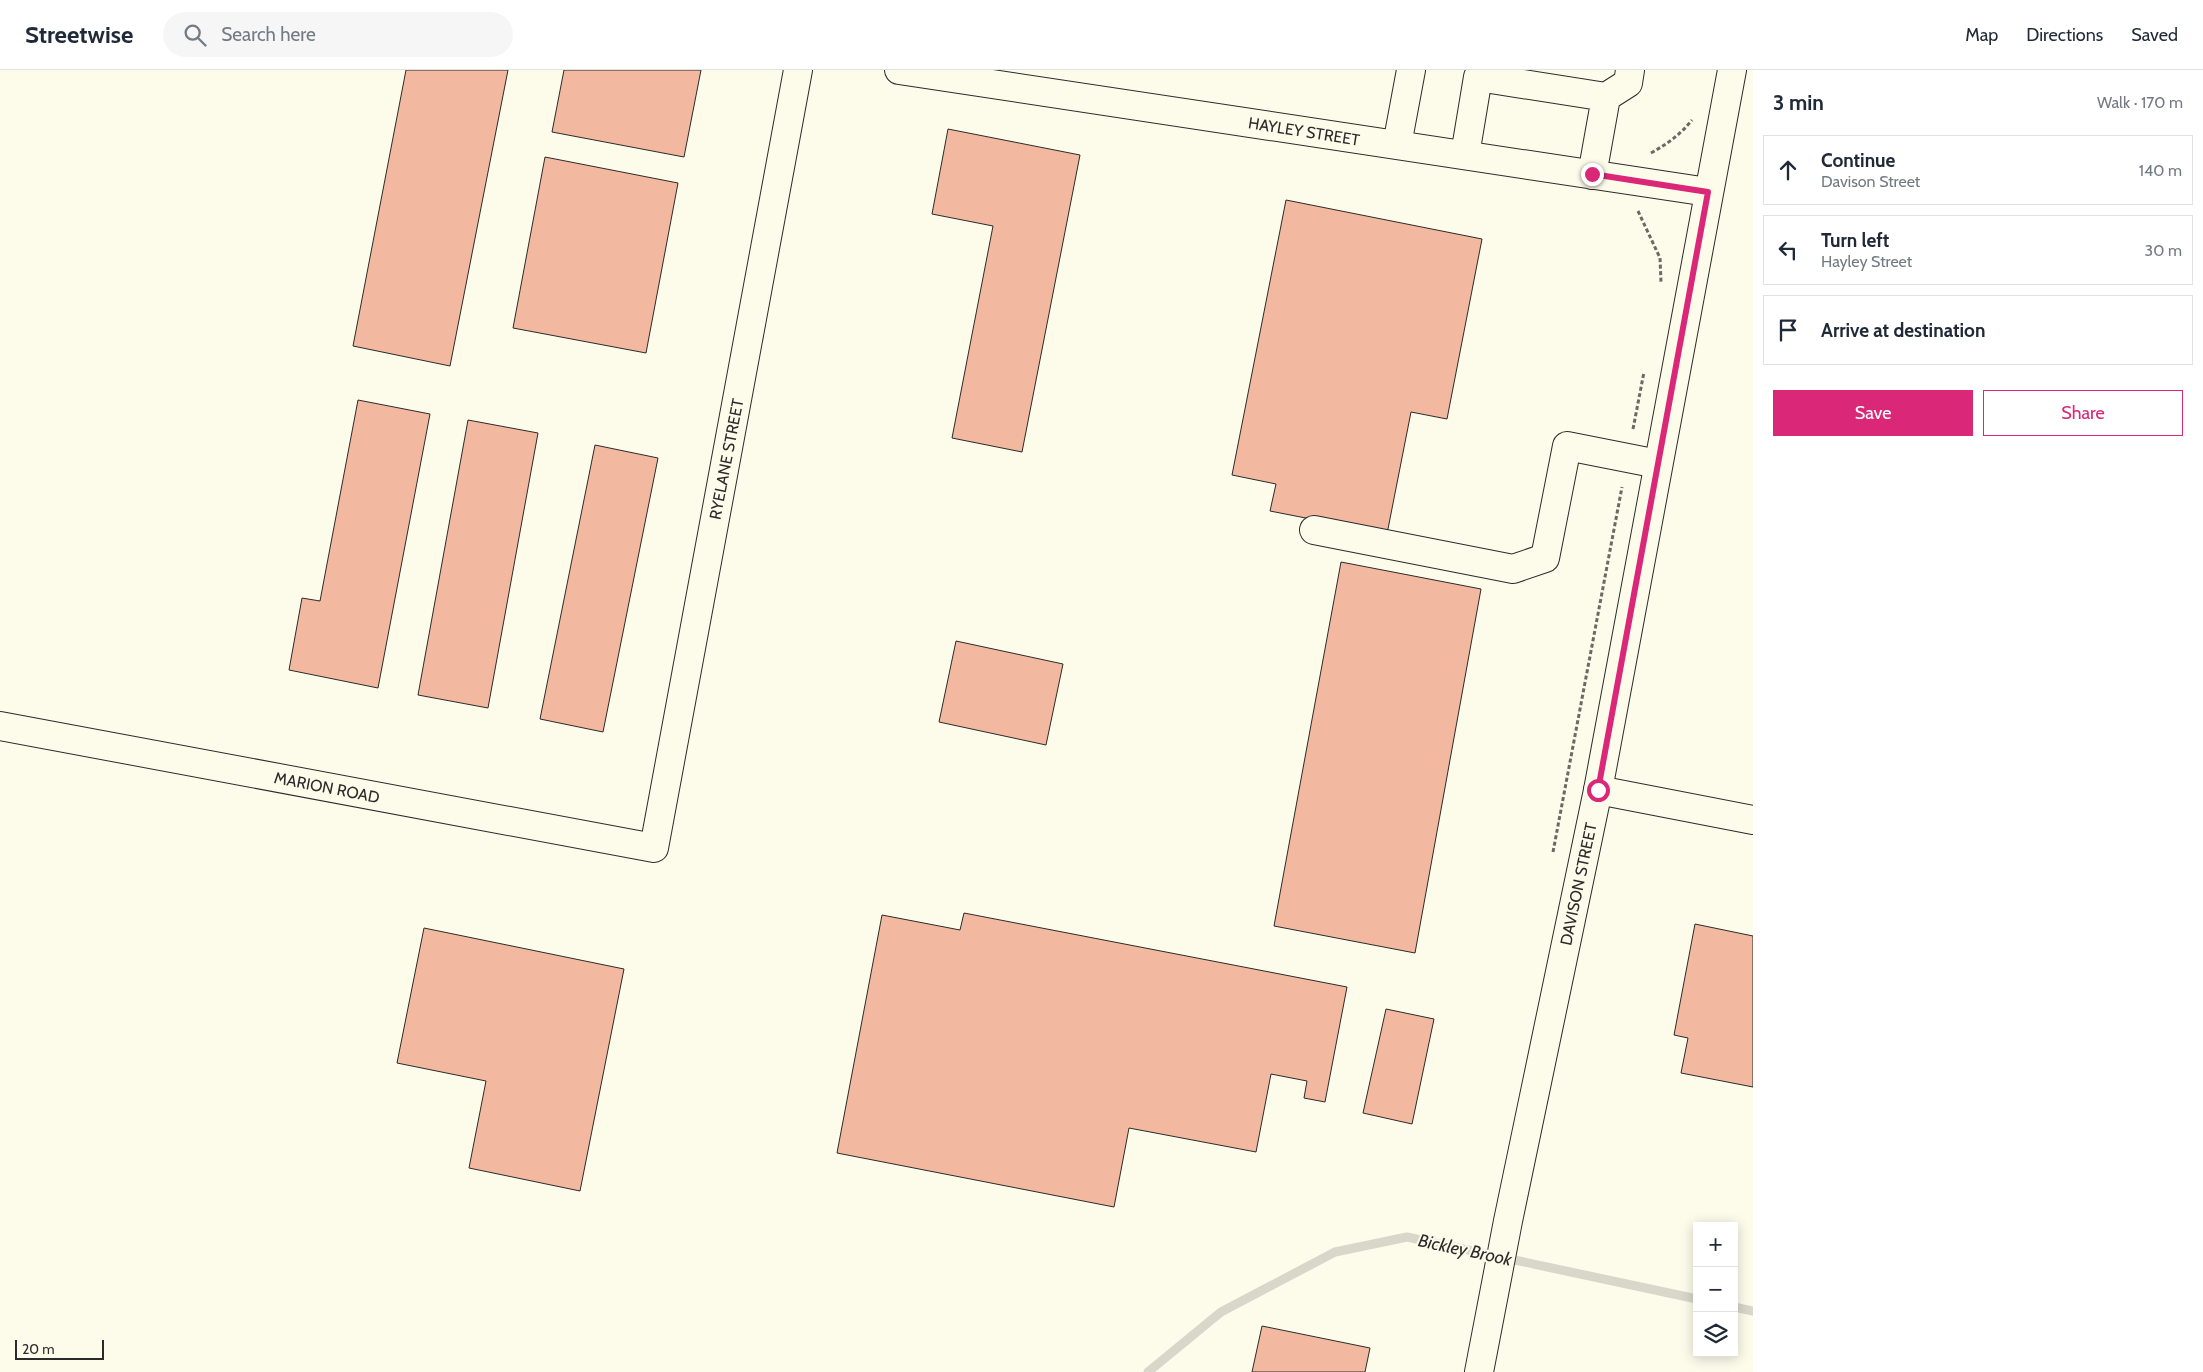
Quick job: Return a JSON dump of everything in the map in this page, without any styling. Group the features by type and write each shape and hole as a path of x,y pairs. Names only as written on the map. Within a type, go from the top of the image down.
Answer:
{"street":[{"name":"RYELANE STREET","path":"654,848 798,70"},
{"name":"HAYLEY STREET","path":"900,70 1708,192"},
{"path":"1397,145 1411,70"},
{"path":"1465,155 1478,77 1606,97 1628,83 1630,70"},
{"name":"DAVISON STREET","path":"1479,1372 1508,1221 1598,790 1732,70"},
{"path":"1592,174 1606,97"},
{"path":"1314,530 1513,569 1545,558 1567,446 1658,464"},
{"name":"MARION ROAD","path":"0,726 654,848"},
{"path":"1598,790 1753,820"}],"building":[{"path":"406,70 508,70 450,366 353,346"},
{"path":"564,70 701,70 684,157 552,132"},
{"path":"948,129 1080,155 1022,452 952,438 993,226 932,214"},
{"path":"545,157 678,183 646,353 513,328"},
{"path":"1286,200 1482,239 1447,419 1411,412 1387,534 1270,511 1276,484 1232,475"},
{"path":"358,400 430,414 378,688 289,670 302,598 320,601"},
{"path":"468,420 538,433 488,708 418,695"},
{"path":"595,445 658,458 603,732 540,719"},
{"path":"1341,562 1481,589 1415,953 1274,926"},
{"path":"956,641 1063,664 1046,745 939,722"},
{"path":"964,913 1347,987 1325,1102 1304,1098 1307,1081 1271,1074 1256,1152 1129,1128 1114,1207 837,1153 882,915 960,930"},
{"path":"1695,924 1753,936 1753,1087 1681,1073 1688,1038 1674,1035"},
{"path":"424,928 624,969 580,1191 469,1168 486,1081 397,1063"},
{"path":"1386,1009 1434,1019 1412,1124 1363,1113"},
{"path":"1262,1326 1370,1348 1365,1372 1252,1372"}],"waterway":[{"name":"Bickley Brook","path":"1148,1372 1221,1312 1335,1252 1407,1237 1693,1298"},
{"name":"Bickley Brook","path":"1738,1308 1753,1311"}],"route":[{"path":"1592,174 1708,192 1598,790"}]}
